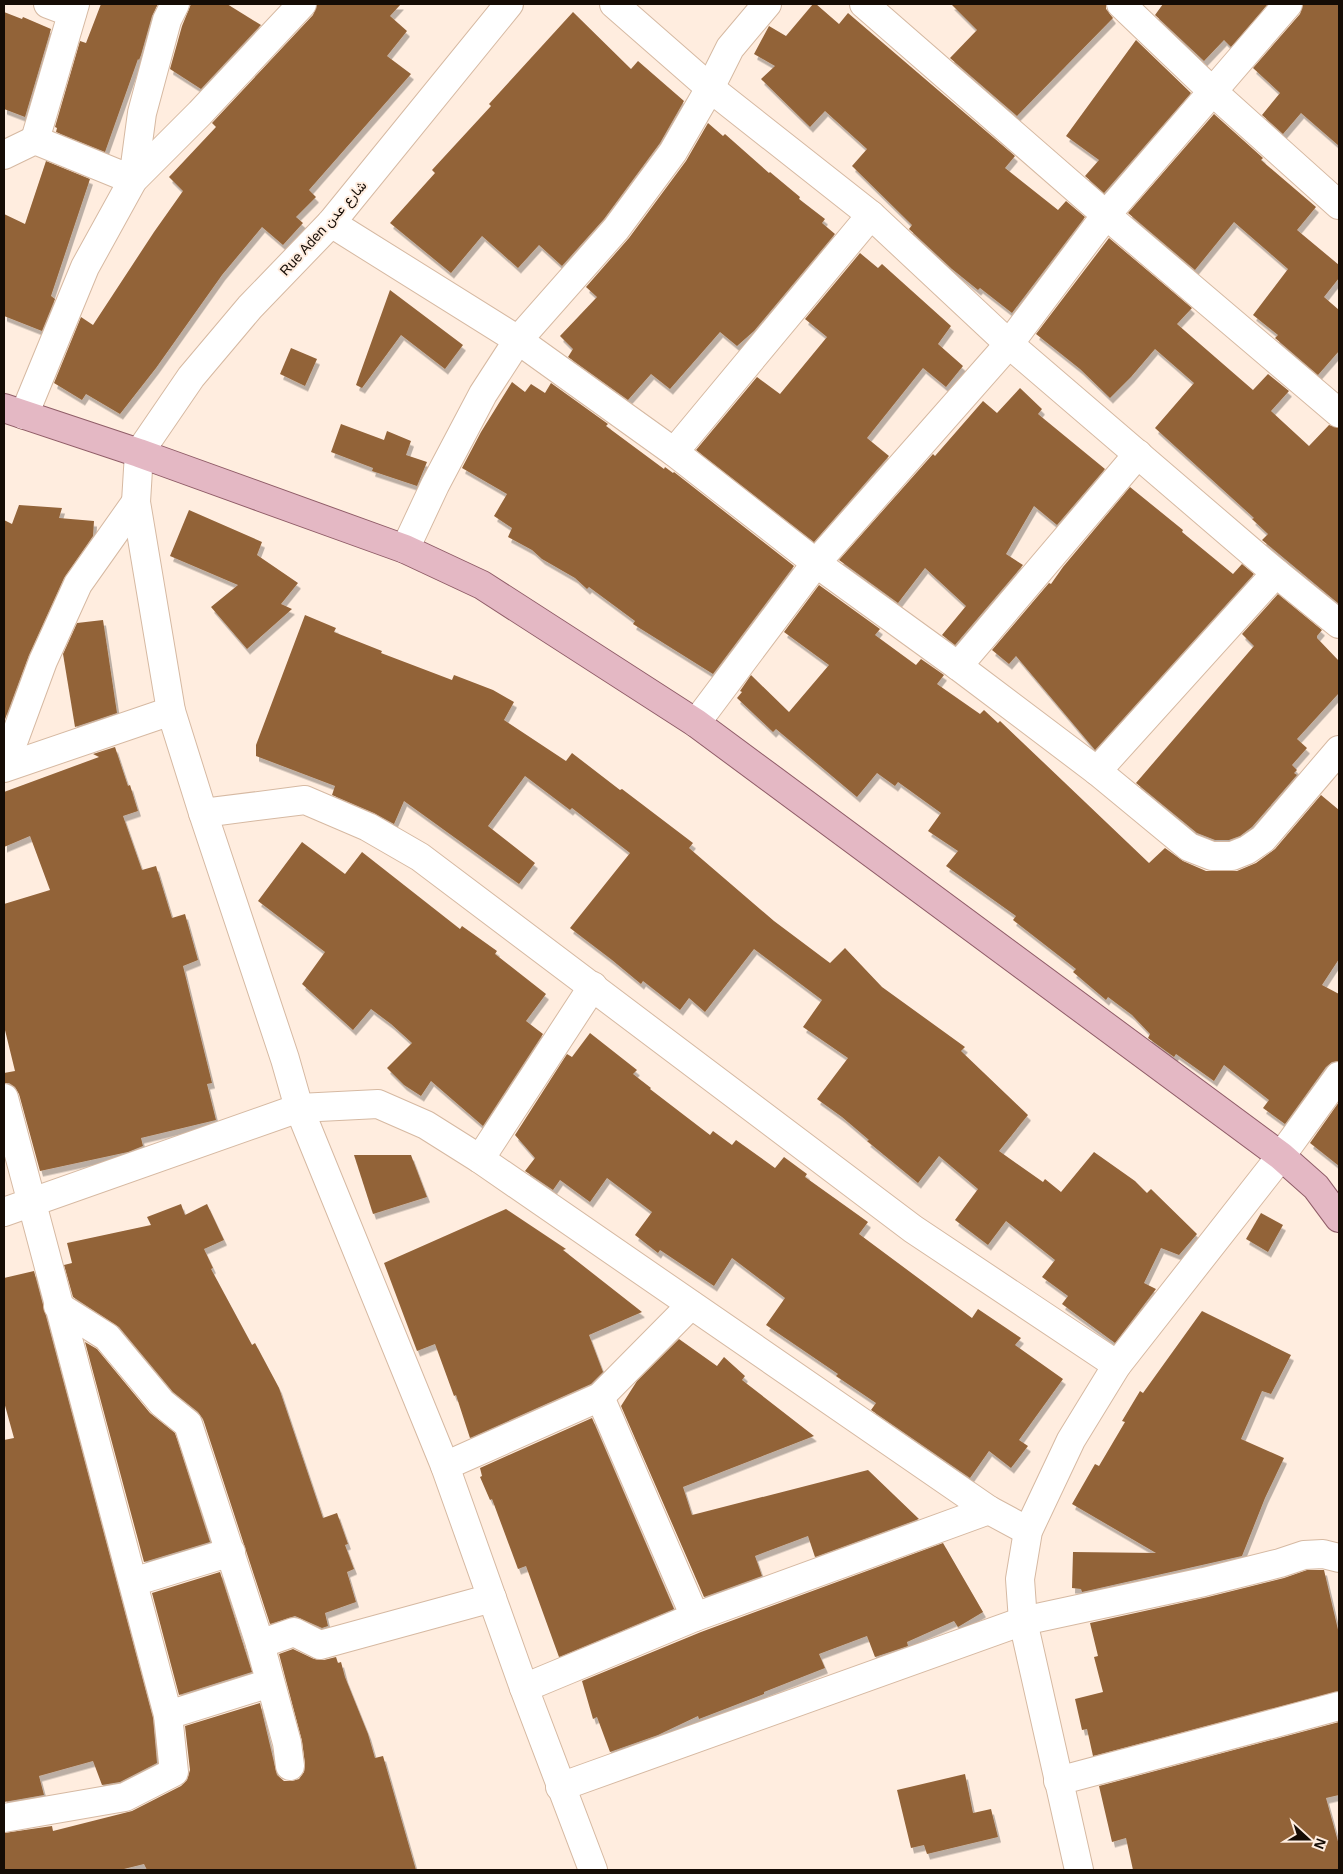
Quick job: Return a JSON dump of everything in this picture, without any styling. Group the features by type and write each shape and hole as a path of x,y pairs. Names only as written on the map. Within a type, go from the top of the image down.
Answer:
{"main road":[{"path":"14,411 138,453 405,549 482,585 696,723 1281,1156 1316,1188 1339,1218"}],"street":[{"path":"4,155 35,140 74,8 48,4"},
{"path":"133,180 142,113 167,20 175,4"},
{"path":"14,411 85,267 133,180 200,113 302,4"},
{"name":"Rue Aden شارع عدن","path":"138,453 197,370 250,306 331,223 509,4"},
{"path":"614,4 710,88 871,215 1009,344 1276,573 1339,624"},
{"path":"405,549 435,484 483,394 518,340 616,229 673,152 710,88 730,48 767,4"},
{"path":"864,4 1106,216 1339,413"},
{"path":"1121,4 1212,91 1339,205"},
{"path":"696,723 816,563 1009,344 1106,216 1288,4"},
{"path":"35,140 133,180"},
{"path":"674,452 871,215"},
{"path":"331,223 518,340 674,452 816,563 958,666 1097,771 1190,847 1212,856 1232,856 1247,850 1262,839 1339,750"},
{"path":"138,453 136,502 171,711 203,813 285,1059 299,1108 445,1466 560,1787 593,1870"},
{"path":"958,666 1138,454"},
{"path":"4,767 43,661 78,584 136,502"},
{"path":"1097,771 1276,573"},
{"path":"4,767 171,711"},
{"path":"203,813 304,800 368,827 420,857 594,986 662,1040 913,1229 1117,1365"},
{"path":"480,1159 594,986"},
{"path":"1079,1870 1022,1621 1020,1580 1028,1531 1072,1440 1117,1365 1281,1156 1339,1076"},
{"path":"4,1098 168,1715 174,1772 125,1797 4,1818"},
{"path":"4,1212 299,1108 378,1104 426,1125 480,1159 989,1510 1028,1531"},
{"path":"445,1466 600,1397 691,1304"},
{"path":"58,1306 107,1338 162,1403 188,1424 260,1644 287,1743 290,1766"},
{"path":"600,1397 695,1617"},
{"path":"524,1688 695,1617 989,1510"},
{"path":"133,1582 231,1552"},
{"path":"560,1787 1022,1621 1204,1582 1304,1555 1323,1554 1339,1558"},
{"path":"260,1644 294,1632 320,1645 492,1598"},
{"path":"168,1715 270,1683"},
{"path":"1058,1781 1339,1706"}],"building":[{"path":"101,4 158,4 152,16 141,55 105,152 56,132 57,128 55,127 80,41 86,43"},
{"path":"191,4 227,4 261,25 201,89 170,69 182,26"},
{"path":"317,4 401,4 390,16 407,31 387,56 411,74 309,190 316,197 296,217 303,223 283,245 262,227 222,275 156,368 120,414 86,394 82,400 54,383 81,317 93,325 183,191 169,177 216,127 212,123 313,15"},
{"path":"813,4 816,4 839,24 848,13 1015,156 1005,168 1058,210 1066,201 1085,217 1012,313 980,288 978,290 952,269 909,229 912,225 852,166 867,149 825,111 810,127 761,79 775,66 754,54 769,26 786,36"},
{"path":"951,4 1106,4 1106,9 1113,18 1017,116 950,58 977,30"},
{"path":"1163,4 1268,4 1231,47 1224,40 1204,61 1155,15"},
{"path":"1303,4 1339,4 1339,146 1301,113 1283,134 1262,115 1280,93 1253,68 1300,14"},
{"path":"4,12 22,19 23,17 51,29 25,117 4,109"},
{"path":"573,12 631,69 638,61 684,101 660,143 604,219 562,266 539,245 518,268 482,236 451,273 390,223 435,173 432,170 491,106 489,104"},
{"path":"1136,40 1191,93 1104,193 1085,176 1099,160 1066,136"},
{"path":"1214,114 1263,158 1261,160 1316,207 1297,230 1339,265 1339,278 1324,297 1339,310 1339,351 1318,375 1275,338 1278,335 1253,315 1288,269 1234,222 1195,270 1128,213"},
{"path":"708,123 723,136 725,134 769,173 800,197 799,199 825,219 822,223 835,234 754,331 737,346 720,332 670,389 651,374 628,400 568,357 573,349 560,336 597,297 586,287 629,238 686,161"},
{"path":"46,161 90,179 51,296 55,299 42,331 4,316 4,214 25,224"},
{"path":"1109,238 1192,308 1177,324 1253,390 1268,374 1289,391 1271,411 1309,446 1329,425 1339,428 1339,604 1262,540 1268,534 1252,519 1254,518 1155,428 1194,383 1155,349 1110,398 1080,369 1036,334"},
{"path":"860,253 878,268 882,264 951,326 938,344 963,366 946,387 923,368 867,438 889,456 814,542 696,450 757,377 780,394 827,337 805,319"},
{"path":"390,290 463,345 445,369 401,335 362,388 356,385"},
{"path":"291,348 317,359 305,386 280,374"},
{"path":"512,382 525,392 531,384 545,393 551,383 608,424 606,426 664,469 665,467 674,472 794,566 713,674 633,624 635,621 589,587 587,589 575,578 508,537 512,528 494,516 507,494 462,468 481,432"},
{"path":"1020,388 1042,409 1038,414 1105,469 1057,525 1034,506 1006,554 1023,565 955,645 942,635 966,606 925,568 898,603 839,560 983,401 997,413"},
{"path":"341,424 384,440 387,431 411,441 406,455 427,462 417,486 372,471 373,468 331,452"},
{"path":"1130,487 1233,574 1242,564 1254,574 1095,750 1016,656 1009,664 992,650 1049,583 1051,584"},
{"path":"19,505 62,508 59,518 94,521 93,536 64,578 29,655 4,722 4,520 12,524"},
{"path":"189,510 262,542 257,555 298,583 281,604 292,609 247,649 211,607 238,585 170,556"},
{"path":"819,585 880,629 875,635 916,665 921,659 944,675 937,684 980,714 984,710 998,723 1000,721 1149,863 1165,848 1183,861 1206,871 1237,871 1256,863 1275,849 1321,795 1339,810 1339,959 1322,985 1339,994 1339,1061 1332,1062 1326,1067 1285,1124 1263,1108 1269,1100 1224,1065 1214,1081 1176,1054 1174,1057 1148,1038 1150,1034 1132,1015 1108,997 1106,1000 1073,972 1076,969 1013,920 1016,916 946,866 958,851 928,831 941,813 898,782 895,786 877,773 857,797 776,729 773,732 737,698 751,675 789,712 829,665 784,632"},
{"path":"1278,594 1322,630 1317,638 1339,661 1339,693 1297,739 1307,748 1292,765 1297,770 1294,773 1297,775 1252,827 1240,836 1229,840 1215,840 1197,833 1136,783 1254,646 1242,634"},
{"path":"305,615 336,628 334,632 382,651 381,653 452,680 454,675 493,690 514,702 504,720 566,761 572,753 620,790 622,789 693,843 689,848 774,921 830,963 845,948 882,987 965,1047 961,1051 1028,1115 999,1151 1043,1182 1045,1179 1061,1192 1094,1152 1135,1181 1147,1193 1151,1189 1197,1234 1179,1255 1161,1248 1144,1283 1156,1289 1115,1343 1062,1304 1068,1296 1042,1277 1055,1260 1006,1221 988,1245 955,1220 978,1189 939,1156 918,1183 867,1141 869,1140 842,1117 817,1099 848,1058 803,1027 822,1000 754,949 705,1012 689,998 680,1010 643,981 641,984 570,928 630,853 572,808 570,810 525,776 488,826 535,863 519,884 404,801 394,824 332,795 335,786 256,756 256,745"},
{"path":"103,620 117,713 75,727 63,654 77,623"},
{"path":"115,747 138,811 123,816 142,870 156,866 172,918 185,914 198,960 183,966 212,1083 207,1084 216,1120 141,1138 143,1146 128,1152 40,1171 19,1094 15,1087 9,1083 4,1083 4,1073 15,1071 4,1026 4,904 50,890 30,836 4,847 4,792 99,757 93,754"},
{"path":"302,842 345,874 362,852 460,929 462,926 497,951 495,954 546,994 526,1021 543,1034 483,1126 431,1081 421,1096 404,1085 387,1068 412,1043 391,1024 371,1009 353,1030 302,984 325,952 258,901"},
{"path":"590,1033 637,1070 633,1074 650,1089 710,1135 713,1131 732,1145 736,1140 775,1168 784,1157 807,1174 805,1177 868,1222 859,1234 972,1318 978,1309 1021,1338 1015,1345 1063,1379 1019,1440 1028,1446 1011,1468 989,1451 970,1478 871,1410 876,1403 836,1376 838,1374 766,1325 785,1298 732,1258 714,1286 660,1250 658,1253 635,1235 652,1212 607,1178 590,1202 560,1180 553,1190 525,1171 535,1158 515,1135 567,1054 572,1057"},
{"path":"1339,1102 1339,1166 1310,1143"},
{"path":"354,1155 411,1155 427,1197 373,1214"},
{"path":"181,1204 185,1215 207,1204 224,1240 204,1249 213,1268 211,1269 252,1345 255,1343 279,1388 323,1518 337,1513 348,1544 345,1545 354,1569 347,1572 356,1602 325,1613 328,1626 322,1628 295,1616 270,1624 203,1419 198,1412 173,1392 119,1327 73,1297 64,1265 72,1263 67,1243 151,1225 147,1217"},
{"path":"506,1209 566,1249 563,1250 642,1312 589,1335 603,1372 591,1384 470,1438 456,1395 454,1396 435,1344 417,1351 384,1263"},
{"path":"1261,1213 1283,1225 1268,1252 1246,1239"},
{"path":"34,1271 153,1718 157,1763 120,1782 102,1785 93,1761 39,1776 44,1795 4,1802 4,1440 14,1438 4,1402 4,1278"},
{"path":"1202,1311 1291,1355 1271,1394 1262,1391 1241,1439 1284,1458 1265,1498 1242,1556 1082,1592 1081,1589 1072,1588 1073,1552 1156,1553 1072,1504 1095,1464 1099,1466 1125,1422 1122,1421 1140,1391 1143,1393"},
{"path":"679,1339 717,1366 724,1357 745,1376 742,1380 814,1436 683,1487 692,1515 868,1470 919,1519 815,1557 808,1536 755,1556 762,1576 704,1597 621,1406 637,1381"},
{"path":"85,1342 97,1349 150,1413 175,1433 210,1542 144,1562"},
{"path":"592,1418 674,1609 559,1657 526,1566 518,1569 492,1499 490,1500 480,1477 482,1476 480,1468"},
{"path":"943,1543 983,1612 958,1627 954,1621 907,1642 908,1646 875,1657 867,1636 819,1654 825,1668 764,1692 764,1694 699,1719 698,1716 658,1735 610,1752 597,1717 593,1719 582,1681 701,1632"},
{"path":"1307,1570 1324,1570 1339,1634 1339,1691 1093,1756 1087,1729 1082,1730 1075,1699 1103,1692 1094,1657 1098,1656 1090,1623 1208,1597 1284,1578"},
{"path":"220,1572 252,1672 179,1695 152,1593"},
{"path":"293,1649 314,1659 324,1660 336,1657 338,1663 341,1662 375,1758 383,1756 416,1870 147,1870 144,1864 120,1870 4,1870 4,1833 52,1826 53,1831 132,1811 181,1786 187,1780 190,1770 185,1726 260,1703 277,1775 284,1781 299,1779 304,1772 305,1764 302,1741 279,1654"},
{"path":"1339,1722 1339,1795 1326,1798 1339,1845 1339,1870 1133,1870 1126,1838 1112,1842 1099,1786"},
{"path":"965,1774 973,1813 991,1809 998,1837 927,1854 924,1845 911,1848 897,1790"}]}
